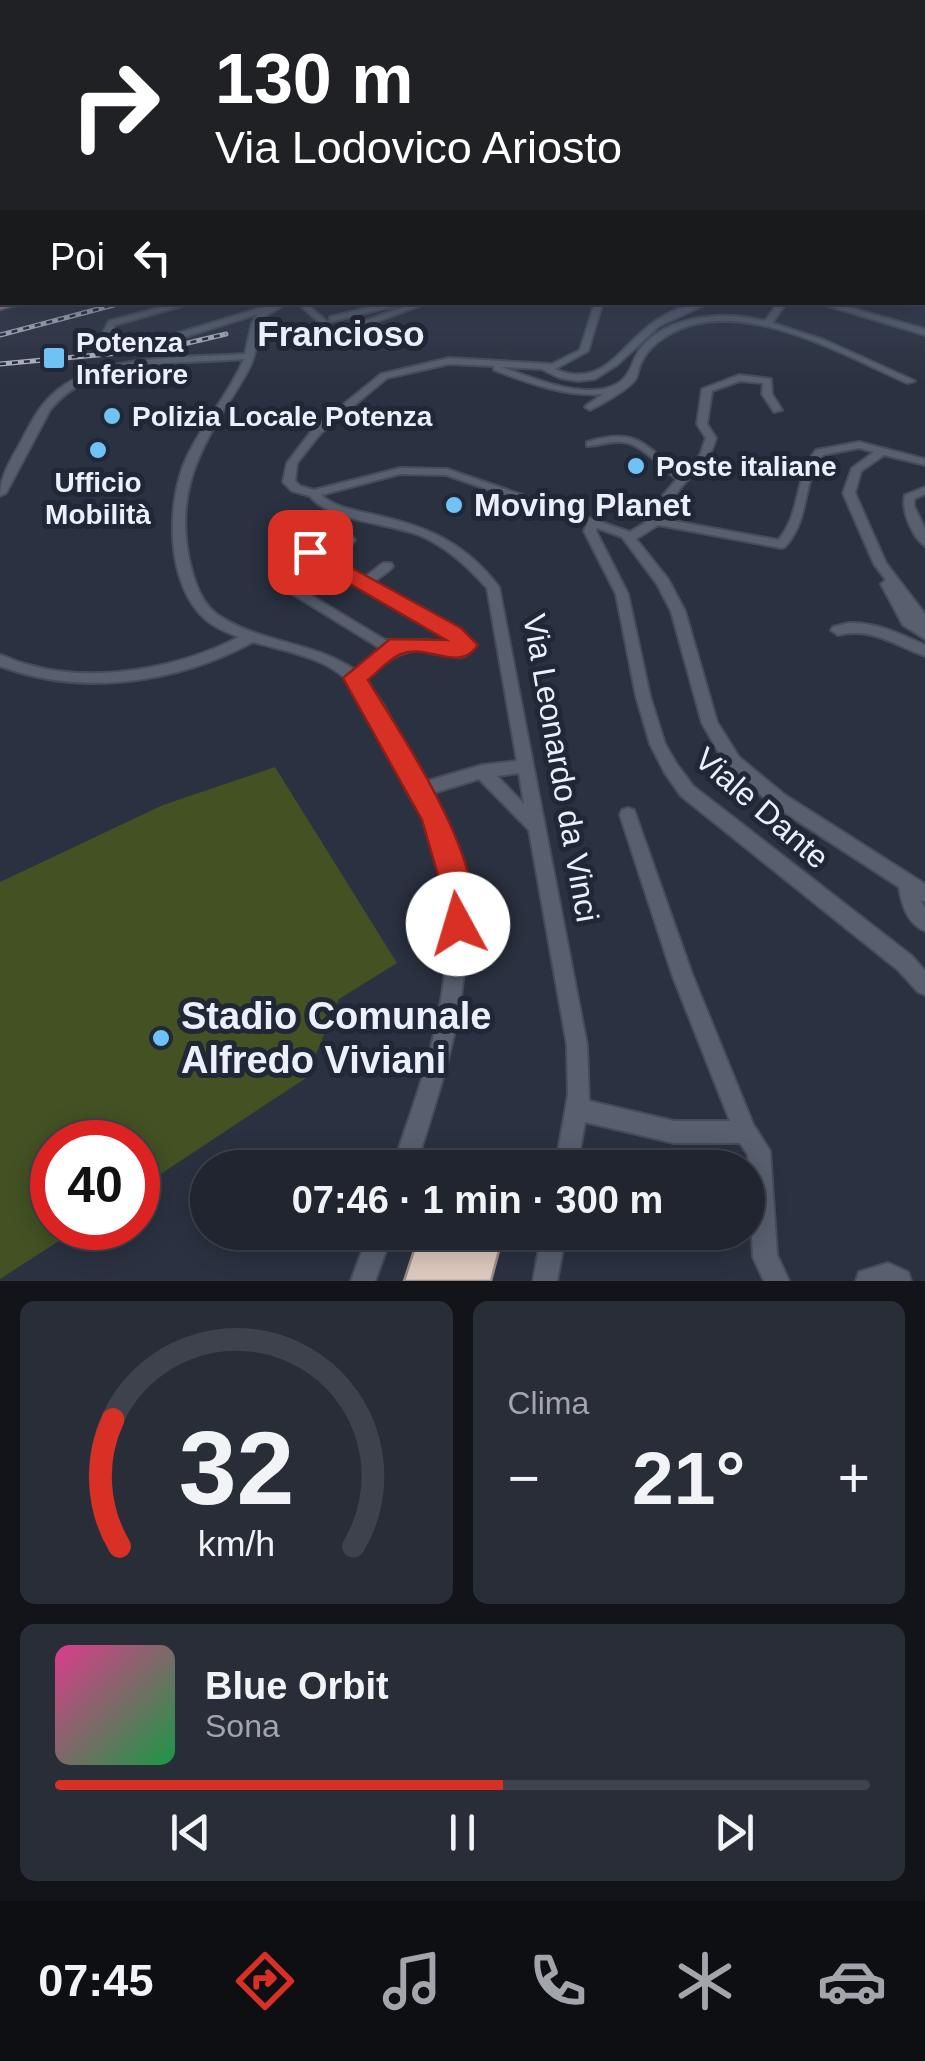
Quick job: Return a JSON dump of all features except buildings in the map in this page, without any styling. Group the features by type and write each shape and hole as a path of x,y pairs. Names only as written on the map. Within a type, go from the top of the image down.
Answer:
{"street":[{"path":"181,305 112,324 100,350 151,346 278,305"},
{"path":"273,305 254,326 250,356 193,449 181,481 177,507 182,561 200,604 214,619 252,636 309,652 355,678 422,790 453,875 458,948 446,1026 408,1150"},
{"path":"303,305 333,338 410,318 410,305 333,318"},
{"path":"544,368 568,363 584,351 599,305"},
{"path":"700,305 660,322 593,378 576,380 544,368 438,362 378,379 341,407 302,448 290,471 292,485 314,493 391,473 438,471 630,537 678,610 710,723 725,752 779,800 925,894"},
{"path":"768,322 781,305"},
{"path":"829,305 925,332"},
{"path":"590,407 631,379 638,354 680,325 716,316 768,322 910,380"},
{"path":"0,494 51,401 75,382 121,368 250,356"},
{"path":"481,362 548,387 581,393 616,389"},
{"path":"630,537 656,520 684,478 700,466 709,452 712,438 702,424 707,389 739,378 768,381 767,394 778,410"},
{"path":"590,444 617,436 632,440 655,455 664,468 684,478"},
{"path":"656,520 782,544 793,528 813,459 826,449 850,444 925,462"},
{"path":"882,450 856,470 849,493 904,617 925,634"},
{"path":"925,490 908,501 925,542"},
{"name":"Via Leonardo da Vinci","path":"314,493 332,508 424,529 467,559 493,587 577,1045 577,1109 569,1150"},
{"name":"Viale Dante","path":"593,522 590,531 621,591 646,719 670,771 687,791 905,964 925,986"},
{"path":"297,534 328,541 348,540"},
{"path":"310,552 467,645 460,652 438,646 384,645 280,582 310,552 328,541"},
{"path":"880,564 925,623"},
{"path":"364,584 387,566"},
{"path":"838,630 852,625 868,627 925,651"},
{"path":"0,660 19,670 46,676 114,675 187,664 252,636"},
{"path":"355,678 398,644"},
{"path":"422,790 482,772 526,766"},
{"path":"482,772 537,826"},
{"path":"628,814 682,974 746,1132 758,1151 766,1257 777,1281"},
{"path":"907,884 912,907 925,922"},
{"path":"577,1109 674,1132 746,1132"},
{"path":"363,1281 374,1250"},
{"path":"545,1281 551,1250"},
{"path":"868,1281 888,1274 899,1281"}],"green space":[{"name":"Stadio Comunale Alfredo Viviani","path":"275,767 397,963 339,999 306,1078 197,1150 190,1150 190,1155 160,1174 160,1120 30,1120 30,1250 45,1250 0,1279 0,882 163,805"}],"railway":[{"path":"0,335 114,305"},
{"path":"0,364 162,349 226,334"}],"place":[{"name":"Potenza Inferiore","path":"54,358"},
{"name":"Polizia Locale Potenza","path":"112,416"},
{"name":"Ufficio Mobilità","path":"98,450"},
{"name":"Poste italiane","path":"636,466"},
{"name":"Moving Planet","path":"454,505"},
{"name":"Stadio Comunale Alfredo Viviani","path":"161,1038"}],"district":[{"name":"Francioso","path":"341,333"}],"route":[{"path":"310,552 467,645 460,652 438,646 398,644 355,678 435,818 453,875 458,924"}]}
